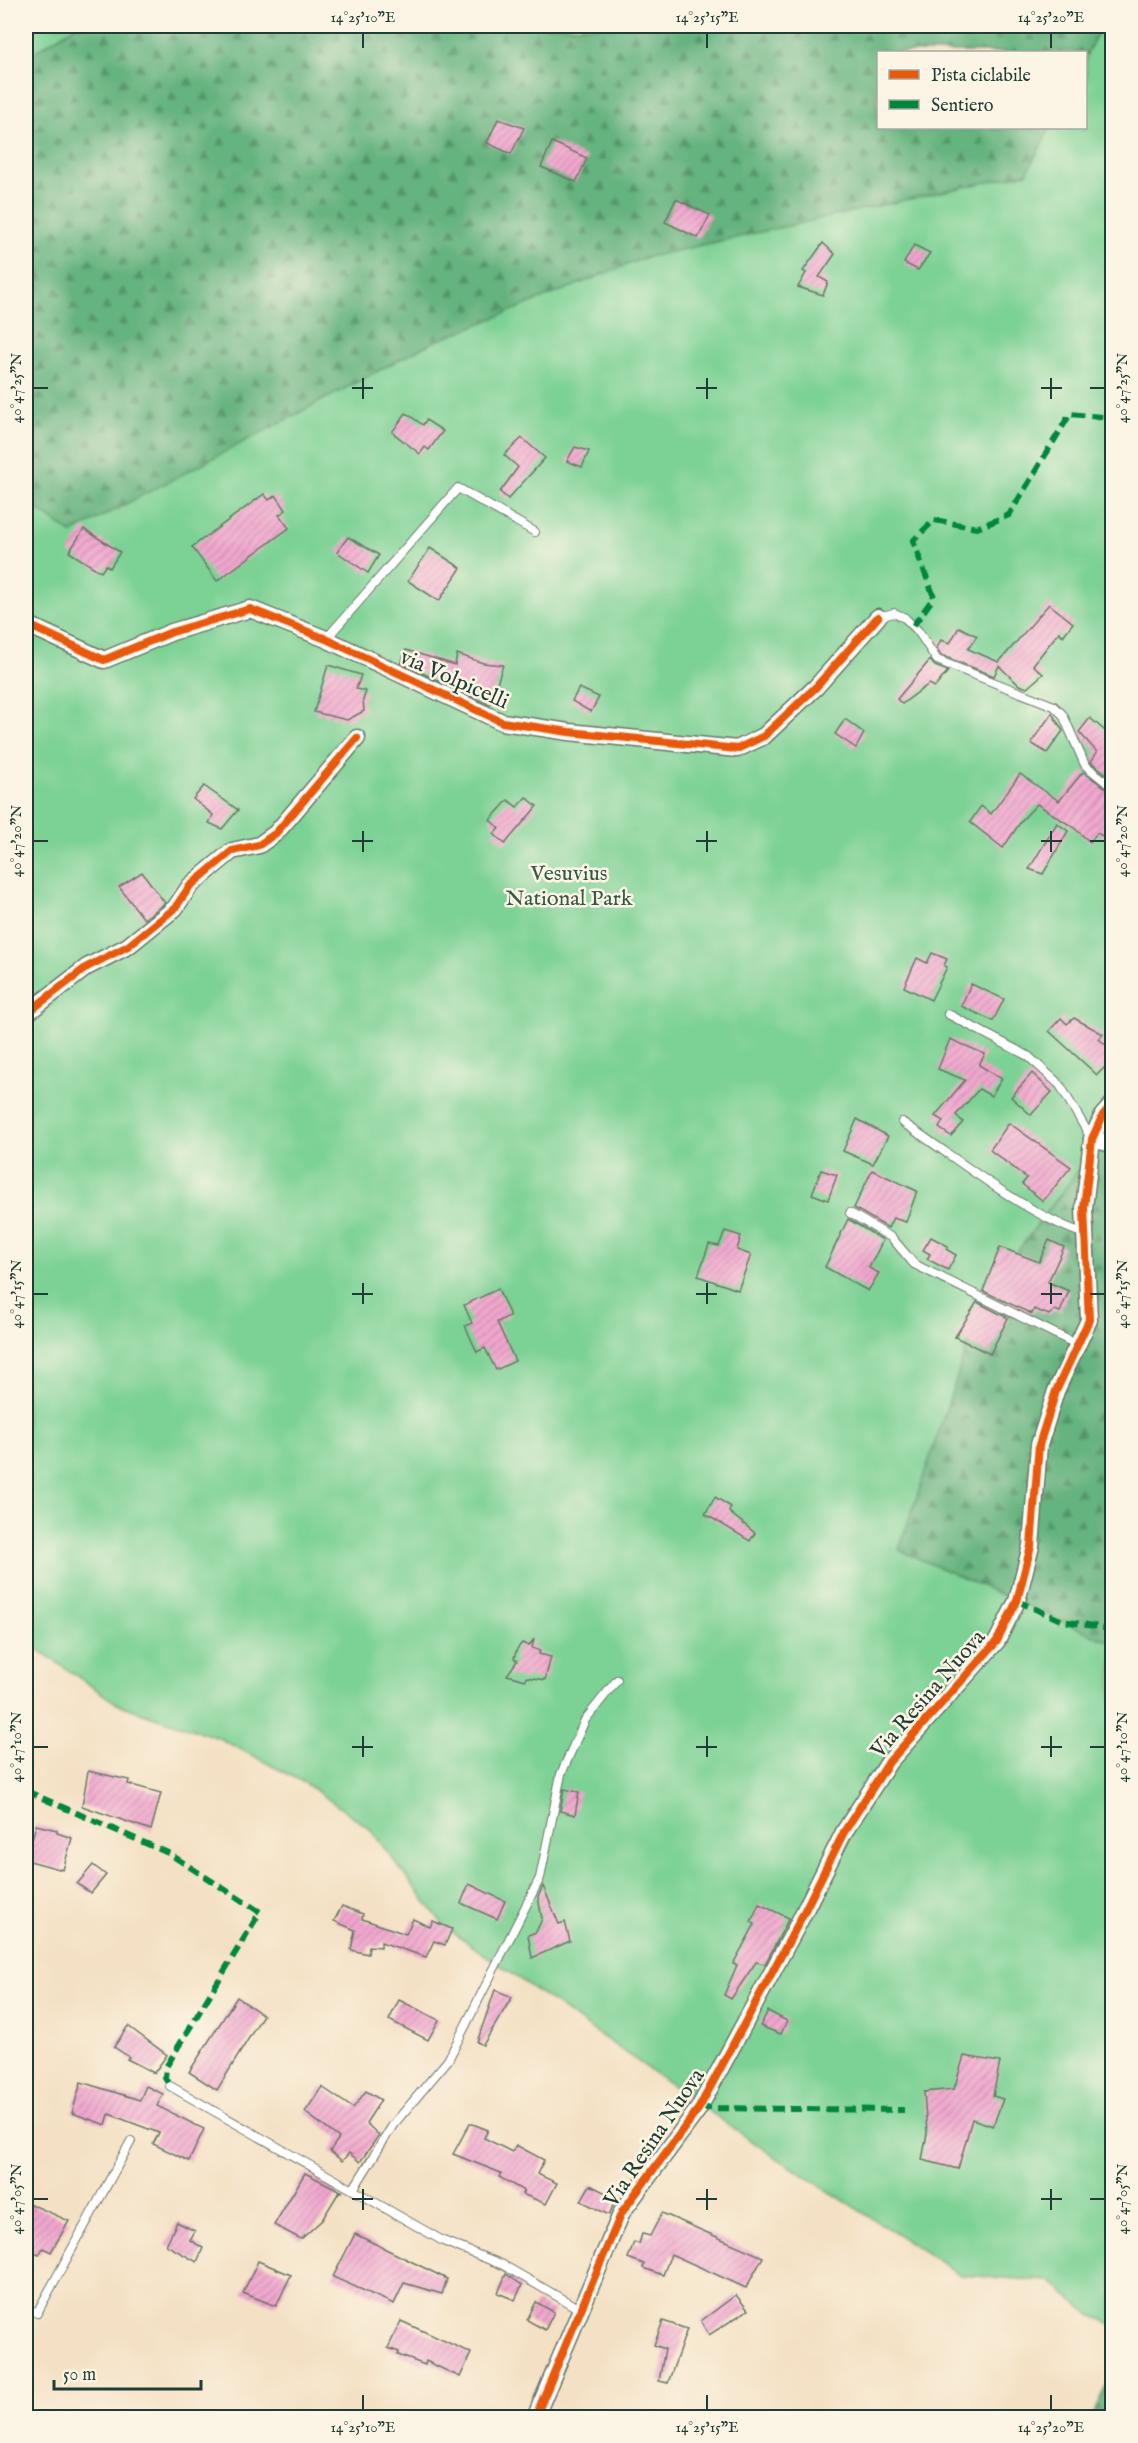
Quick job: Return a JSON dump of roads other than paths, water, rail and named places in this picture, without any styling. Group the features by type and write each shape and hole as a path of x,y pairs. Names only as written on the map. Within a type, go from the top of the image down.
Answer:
{"street":[{"name":"via Volpicelli","path":"26,624 104,660 172,632 250,609 326,639 502,722 569,732 737,749 764,736 816,687 878,617"},
{"path":"26,1014 87,967 128,946 175,908 190,886 232,851 259,845 276,832 357,738"},
{"name":"Via Resina Nuova","path":"535,2418 622,2211 699,2109 797,1926 844,1832 889,1762 997,1641 1017,1601 1031,1546 1039,1445 1056,1391 1089,1320 1084,1208 1092,1139 1103,1115 1113,1105"},
{"path":"1092,1139 1113,1144"}],"lane":[{"path":"326,639 458,488 535,532"},
{"path":"878,617 894,614 905,618 918,631 937,660 1054,706 1064,714 1085,765 1113,787"},
{"path":"948,1014 1028,1056 1060,1085 1092,1139"},
{"path":"902,1122 1034,1210 1066,1228 1086,1234"},
{"path":"850,1213 892,1238 914,1264 1078,1345"},
{"path":"354,2188 393,2125 448,2060 540,1878 561,1774 585,1720 617,1680"},
{"path":"170,2086 354,2188 443,2241 503,2265 581,2311"},
{"path":"26,2308 37,2313 131,2141"}],"park label":[{"name":"Vesuvius National Park","path":"569,884"}]}
